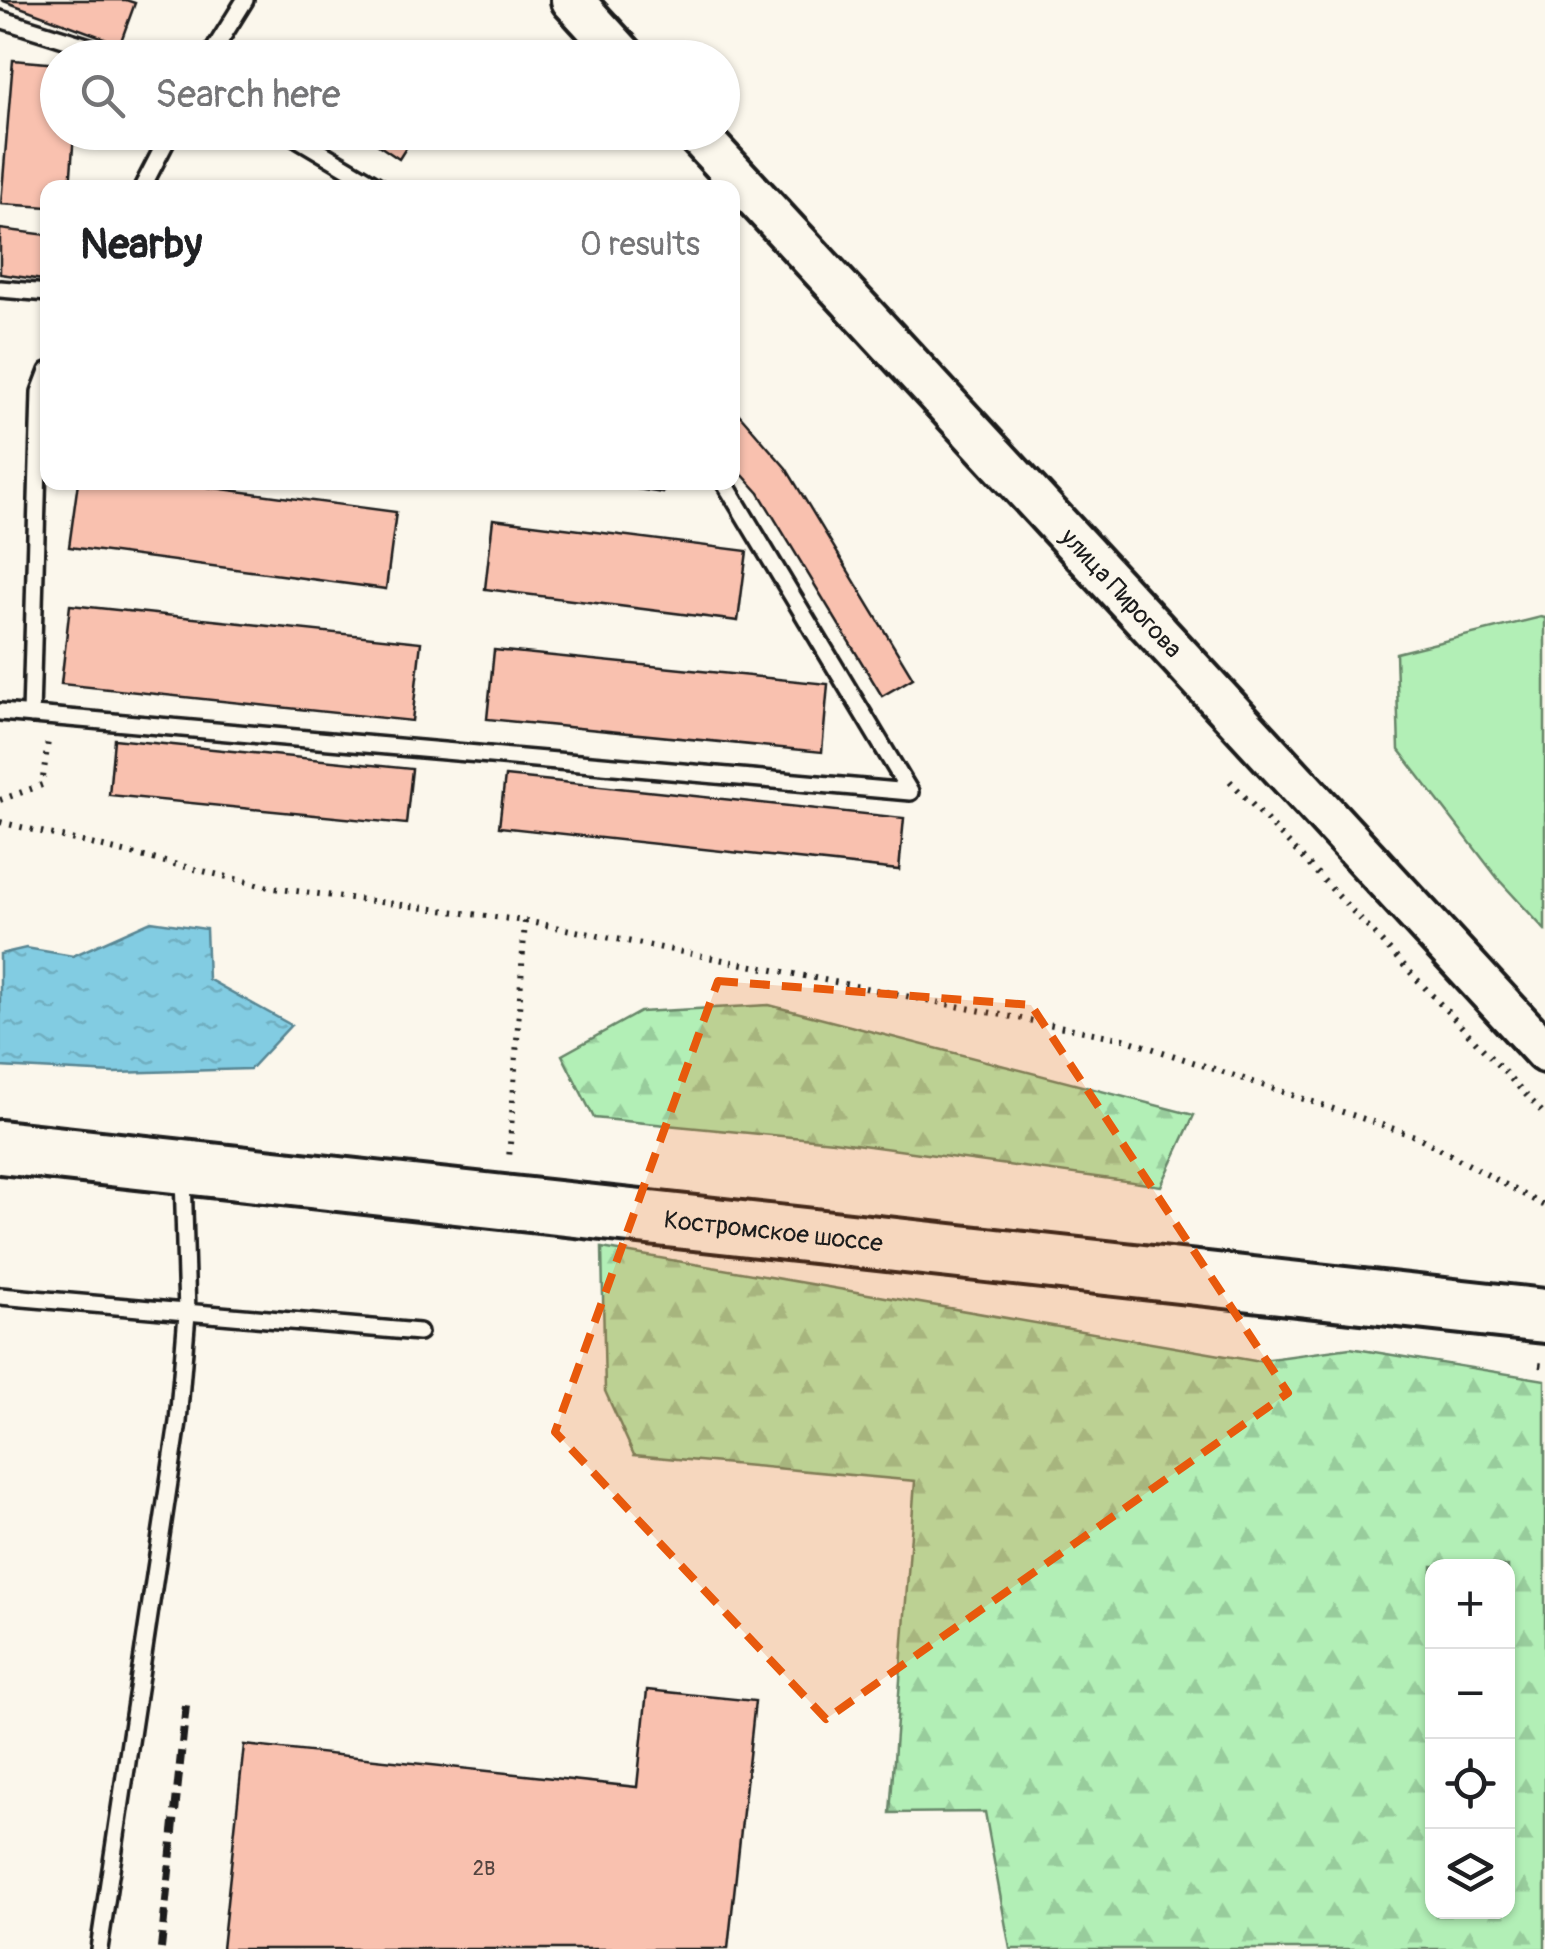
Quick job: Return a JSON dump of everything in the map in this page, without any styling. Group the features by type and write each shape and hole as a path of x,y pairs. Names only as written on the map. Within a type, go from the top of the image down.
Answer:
{"highway":[{"name":"Костромское шоссе","path":"0,1147 183,1165 1543,1349"}],"street":[{"path":"572,0 609,40"},
{"name":"улица Пирогова","path":"712,150 739,180"},
{"name":"улица Пирогова","path":"740,181 1545,1052"}],"lane":[{"path":"220,40 245,0"},
{"path":"0,18 69,40"},
{"path":"146,180 161,150"},
{"path":"318,150 368,180"},
{"path":"0,289 40,292"},
{"path":"30,715 40,392"},
{"path":"0,712 910,792 729,490"},
{"path":"100,1949 178,1422 186,1314 183,1165"},
{"path":"0,1296 419,1332"}],"path":[{"path":"0,800 42,785 49,736 30,715"},
{"path":"1230,781 1545,1114"},
{"path":"0,822 273,888 524,921 1124,1039 1418,1137 1545,1206"},
{"path":"508,1165 524,921"}],"highlighted area":[{"path":"718,981 1031,1005 1288,1393 826,1719 555,1432"}],"green space":[{"path":"1545,618 1545,930 1499,880 1399,750 1396,653"},
{"path":"769,1005 1194,1115 1161,1186 833,1141 594,1118 562,1055 640,1012"},
{"path":"602,1248 1255,1361 1350,1348 1545,1380 1545,1949 1010,1949 985,1812 890,1813 915,1481 634,1455 605,1391"}],"water":[{"path":"151,921 206,929 208,979 291,1025 250,1069 114,1073 0,1067 0,954 26,948 73,956"}],"building":[{"path":"1,0 135,3 121,40 109,40"},
{"path":"13,60 40,62 40,150 73,150 71,180 40,180 40,206 1,204"},
{"path":"386,150 405,150 399,159"},
{"path":"0,229 40,234 40,280 0,274"},
{"path":"740,415 786,468 913,678 882,696 759,493 740,472"},
{"path":"77,490 230,490 396,512 386,589 69,547"},
{"path":"493,519 747,551 738,621 485,589"},
{"path":"70,605 421,642 412,721 61,684"},
{"path":"494,650 828,684 822,752 487,719"},
{"path":"114,739 412,769 406,824 109,795"},
{"path":"505,776 904,818 899,870 499,827"},
{"path":"647,1690 755,1701 728,1949 222,1949 244,1745 637,1787"}],"railway":[{"path":"161,1949 186,1705"}]}
